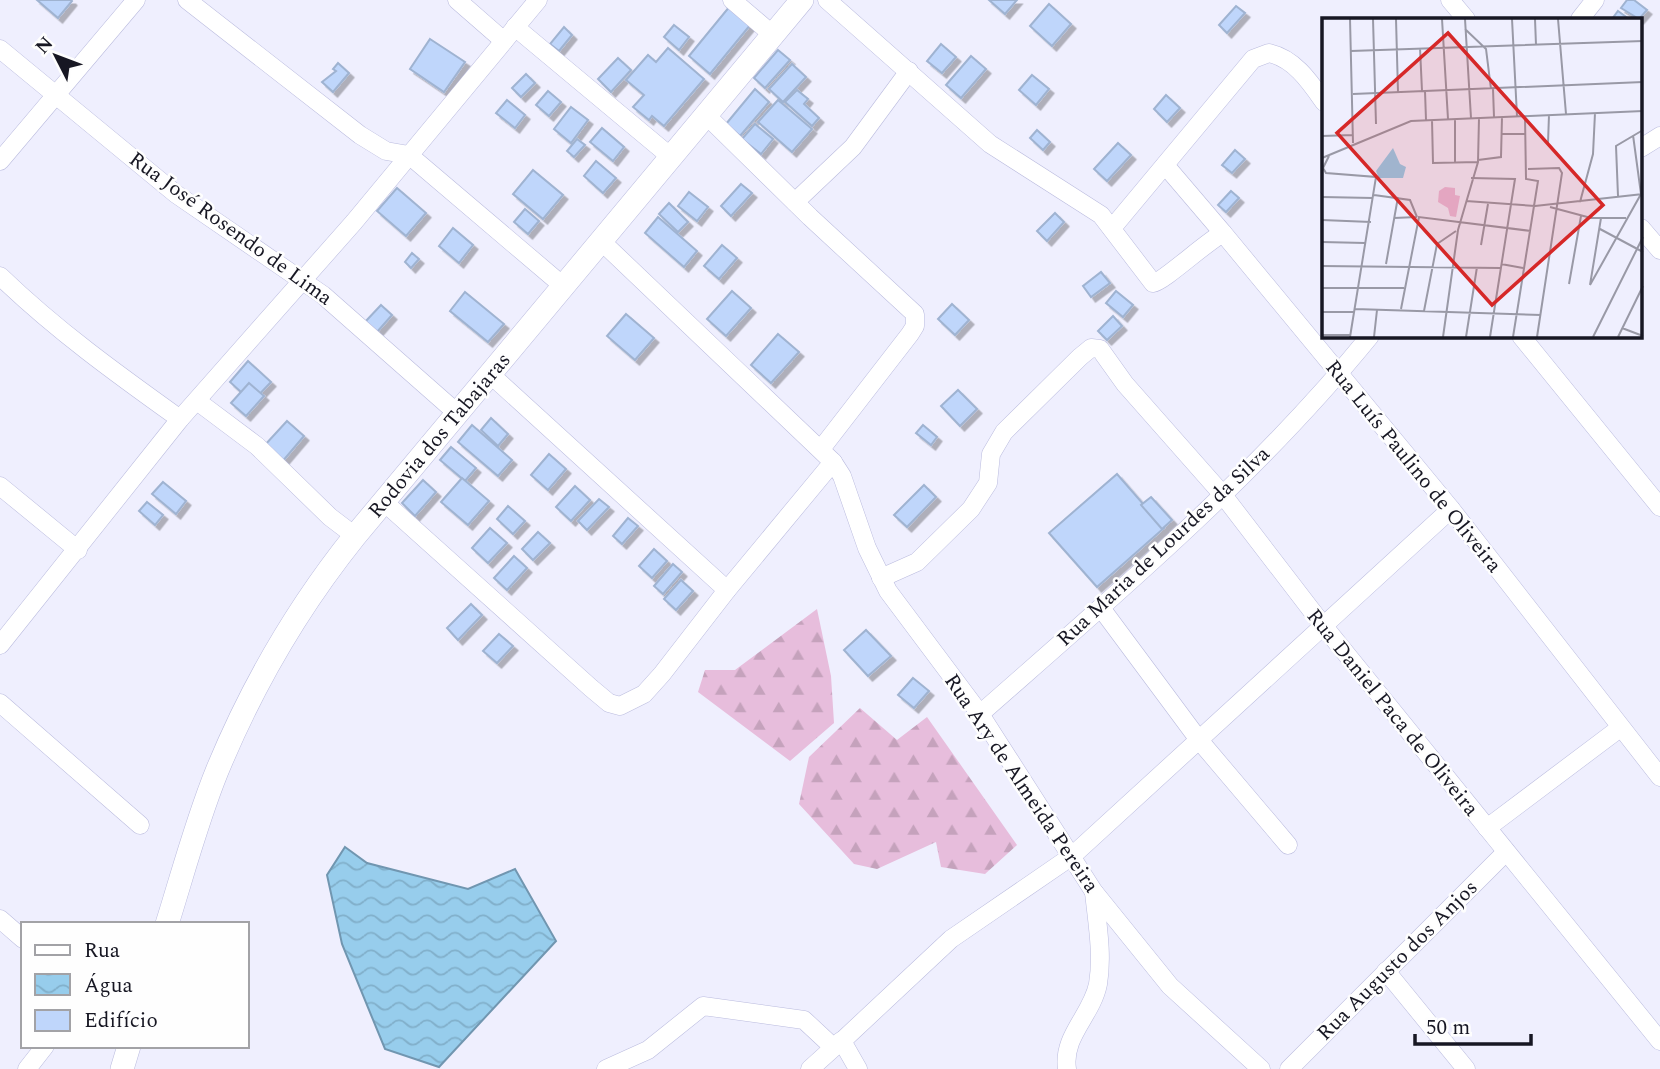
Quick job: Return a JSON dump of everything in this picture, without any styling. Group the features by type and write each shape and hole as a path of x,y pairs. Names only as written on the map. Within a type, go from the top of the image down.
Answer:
{"main road":[{"name":"Rodovia dos Tabajaras","path":"168,922 217,771 254,691 293,619 355,536 802,0"},
{"path":"122,1069 128,1048"}],"street":[{"path":"0,161 58,96 136,0"},
{"path":"187,0 360,135 386,151 409,155 562,285"},
{"path":"457,0 509,34 671,157"},
{"path":"0,645 180,419 302,281 538,0"},
{"path":"732,0 773,35"},
{"path":"827,0 990,144 1012,161 1086,204 1113,227 1153,284 1162,280 1203,244 1223,233"},
{"path":"1450,0 1465,18"},
{"path":"1581,18 1595,0"},
{"name":"Rua José Rosendo de Lima","path":"0,49 176,194 302,281 356,322 457,413"},
{"path":"1113,227 1225,89 1261,54 1278,55 1289,61 1322,100"},
{"path":"794,202 853,147 909,71"},
{"path":"384,502 591,688 615,706 627,704 644,694 727,590 827,456 910,334 916,320 911,307 794,202 706,115"},
{"path":"1642,147 1660,136"},
{"name":"Rua Luís Paulino de Oliveira","path":"1165,165 1451,509 1660,777"},
{"path":"1642,229 1660,250"},
{"path":"601,241 827,456"},
{"path":"0,276 33,309 180,419"},
{"name":"Rua Maria de Lourdes da Silva","path":"980,714 1101,608 1223,495 1340,373 1368,338"},
{"path":"1523,338 1660,507"},
{"name":"Rua Daniel Paca de Oliveira","path":"881,578 911,566 971,509 988,483 991,454 1004,432 1087,351 1100,349 1125,384 1223,495 1322,624 1660,1041"},
{"path":"490,374 727,590"},
{"path":"197,401 257,446 330,517 355,536"},
{"name":"Rua Ary de Almeida Pereira","path":"827,456 842,476 881,578 980,714 1094,892 1170,986 1261,1069"},
{"path":"0,486 78,550"},
{"path":"810,1069 951,939 1072,856 1322,624 1451,509"},
{"path":"1101,608 1199,740 1287,845"},
{"path":"0,703 140,825"},
{"path":"1487,828 1620,728"},
{"name":"Rua Augusto dos Anjos","path":"1289,1069 1506,852"},
{"path":"1068,1069 1068,1046 1098,986 1100,962 1094,892"},
{"path":"0,919 21,937"},
{"path":"1386,971 1466,1069"},
{"path":"606,1069 641,1063 703,1006 804,1020 837,1044 858,1069"},
{"path":"27,1069 43,1048"}],"green space":[{"path":"817,609 831,676 834,723 790,761 698,692 705,670 735,670"},
{"path":"860,708 897,740 927,717 1017,845 985,874 941,867 936,842 877,869 854,864 799,804 809,757"}],"water":[{"path":"345,847 367,863 468,889 515,869 556,941 439,1067 385,1049 342,944 327,875"}],"building":[{"path":"37,0 71,0 72,1 58,18"},
{"path":"989,0 1017,0 1005,14"},
{"path":"1627,0 1634,0 1647,10 1637,18 1621,8"},
{"path":"1049,4 1071,24 1052,46 1030,26"},
{"path":"730,6 751,24 710,74 689,56"},
{"path":"1236,6 1245,13 1227,33 1219,25"},
{"path":"1618,11 1628,18 1613,18"},
{"path":"674,25 689,37 679,50 664,37"},
{"path":"564,27 572,35 559,51 550,44"},
{"path":"430,39 465,62 444,92 410,69"},
{"path":"941,44 956,57 942,73 927,61"},
{"path":"668,48 704,79 664,126 652,116 649,120 633,107 644,95 626,80 648,55 656,62"},
{"path":"778,50 790,60 765,88 754,78"},
{"path":"971,56 986,69 961,98 946,85"},
{"path":"618,58 631,70 611,92 598,79"},
{"path":"338,63 349,73 333,92 322,82 336,71 333,69"},
{"path":"792,64 806,77 783,102 769,89"},
{"path":"526,74 535,83 521,97 512,88"},
{"path":"1032,75 1049,89 1036,105 1019,90"},
{"path":"755,89 769,102 740,136 726,124"},
{"path":"797,90 808,99 804,104 819,118 812,126 785,102"},
{"path":"548,91 561,102 549,116 536,105"},
{"path":"1166,95 1180,108 1167,122 1154,109"},
{"path":"507,100 525,115 515,128 496,113"},
{"path":"778,100 812,129 792,152 758,122"},
{"path":"571,107 588,120 571,143 554,129"},
{"path":"755,124 773,139 761,154 742,139"},
{"path":"602,128 624,147 613,161 590,142"},
{"path":"1037,130 1050,142 1043,150 1030,138"},
{"path":"577,139 585,145 574,157 567,151"},
{"path":"1118,143 1131,155 1107,181 1094,169"},
{"path":"1235,150 1245,159 1232,173 1222,165"},
{"path":"596,161 616,178 603,193 584,176"},
{"path":"533,170 563,195 543,219 513,194"},
{"path":"741,184 752,193 731,216 721,206"},
{"path":"397,188 426,213 406,236 377,211"},
{"path":"1231,191 1239,198 1226,212 1218,205"},
{"path":"689,192 708,207 697,221 678,206"},
{"path":"669,203 688,222 678,232 659,214"},
{"path":"525,209 539,221 528,234 514,222"},
{"path":"1055,213 1064,222 1047,241 1037,231"},
{"path":"658,217 697,251 684,267 645,233"},
{"path":"453,228 473,245 459,263 439,246"},
{"path":"722,245 737,258 719,279 704,266"},
{"path":"412,253 419,259 411,268 405,262"},
{"path":"1101,272 1110,283 1091,297 1083,286"},
{"path":"732,291 751,308 726,336 707,319"},
{"path":"1116,291 1133,305 1123,317 1106,303"},
{"path":"465,292 504,324 488,342 450,311"},
{"path":"952,304 969,320 955,335 938,319"},
{"path":"381,305 392,315 377,332 365,322"},
{"path":"626,314 654,338 635,360 607,336"},
{"path":"1113,316 1122,326 1107,340 1098,331"},
{"path":"778,334 799,352 771,383 751,365"},
{"path":"248,361 271,382 252,402 230,382"},
{"path":"249,383 264,396 246,416 231,403"},
{"path":"958,390 977,409 960,426 941,406"},
{"path":"491,418 508,434 498,446 481,430"},
{"path":"287,421 304,436 282,462 264,446"},
{"path":"472,425 512,460 498,476 458,442"},
{"path":"923,425 937,437 931,445 916,433"},
{"path":"451,447 476,468 465,481 440,460"},
{"path":"549,454 566,469 548,490 531,475"},
{"path":"1117,474 1164,528 1097,587 1049,533"},
{"path":"462,478 489,501 468,525 441,502"},
{"path":"423,480 436,492 415,516 402,503"},
{"path":"163,482 186,501 176,514 152,494"},
{"path":"924,485 936,497 907,527 894,515"},
{"path":"575,486 590,500 571,521 556,507"},
{"path":"1151,497 1172,520 1162,529 1141,505"},
{"path":"599,499 609,507 587,530 578,521"},
{"path":"147,502 163,515 155,525 139,511"},
{"path":"508,506 525,521 513,534 497,519"},
{"path":"628,518 638,526 622,544 613,536"},
{"path":"490,528 507,543 488,563 472,548"},
{"path":"538,532 550,543 533,560 522,549"},
{"path":"654,549 667,561 652,578 639,566"},
{"path":"514,556 527,568 507,590 494,578"},
{"path":"673,564 682,572 663,594 654,586"},
{"path":"681,580 693,591 676,610 664,599"},
{"path":"471,604 482,615 458,640 447,628"},
{"path":"866,630 891,656 868,676 844,650"},
{"path":"499,634 513,646 497,663 483,651"},
{"path":"913,678 929,691 914,708 898,695"}]}
